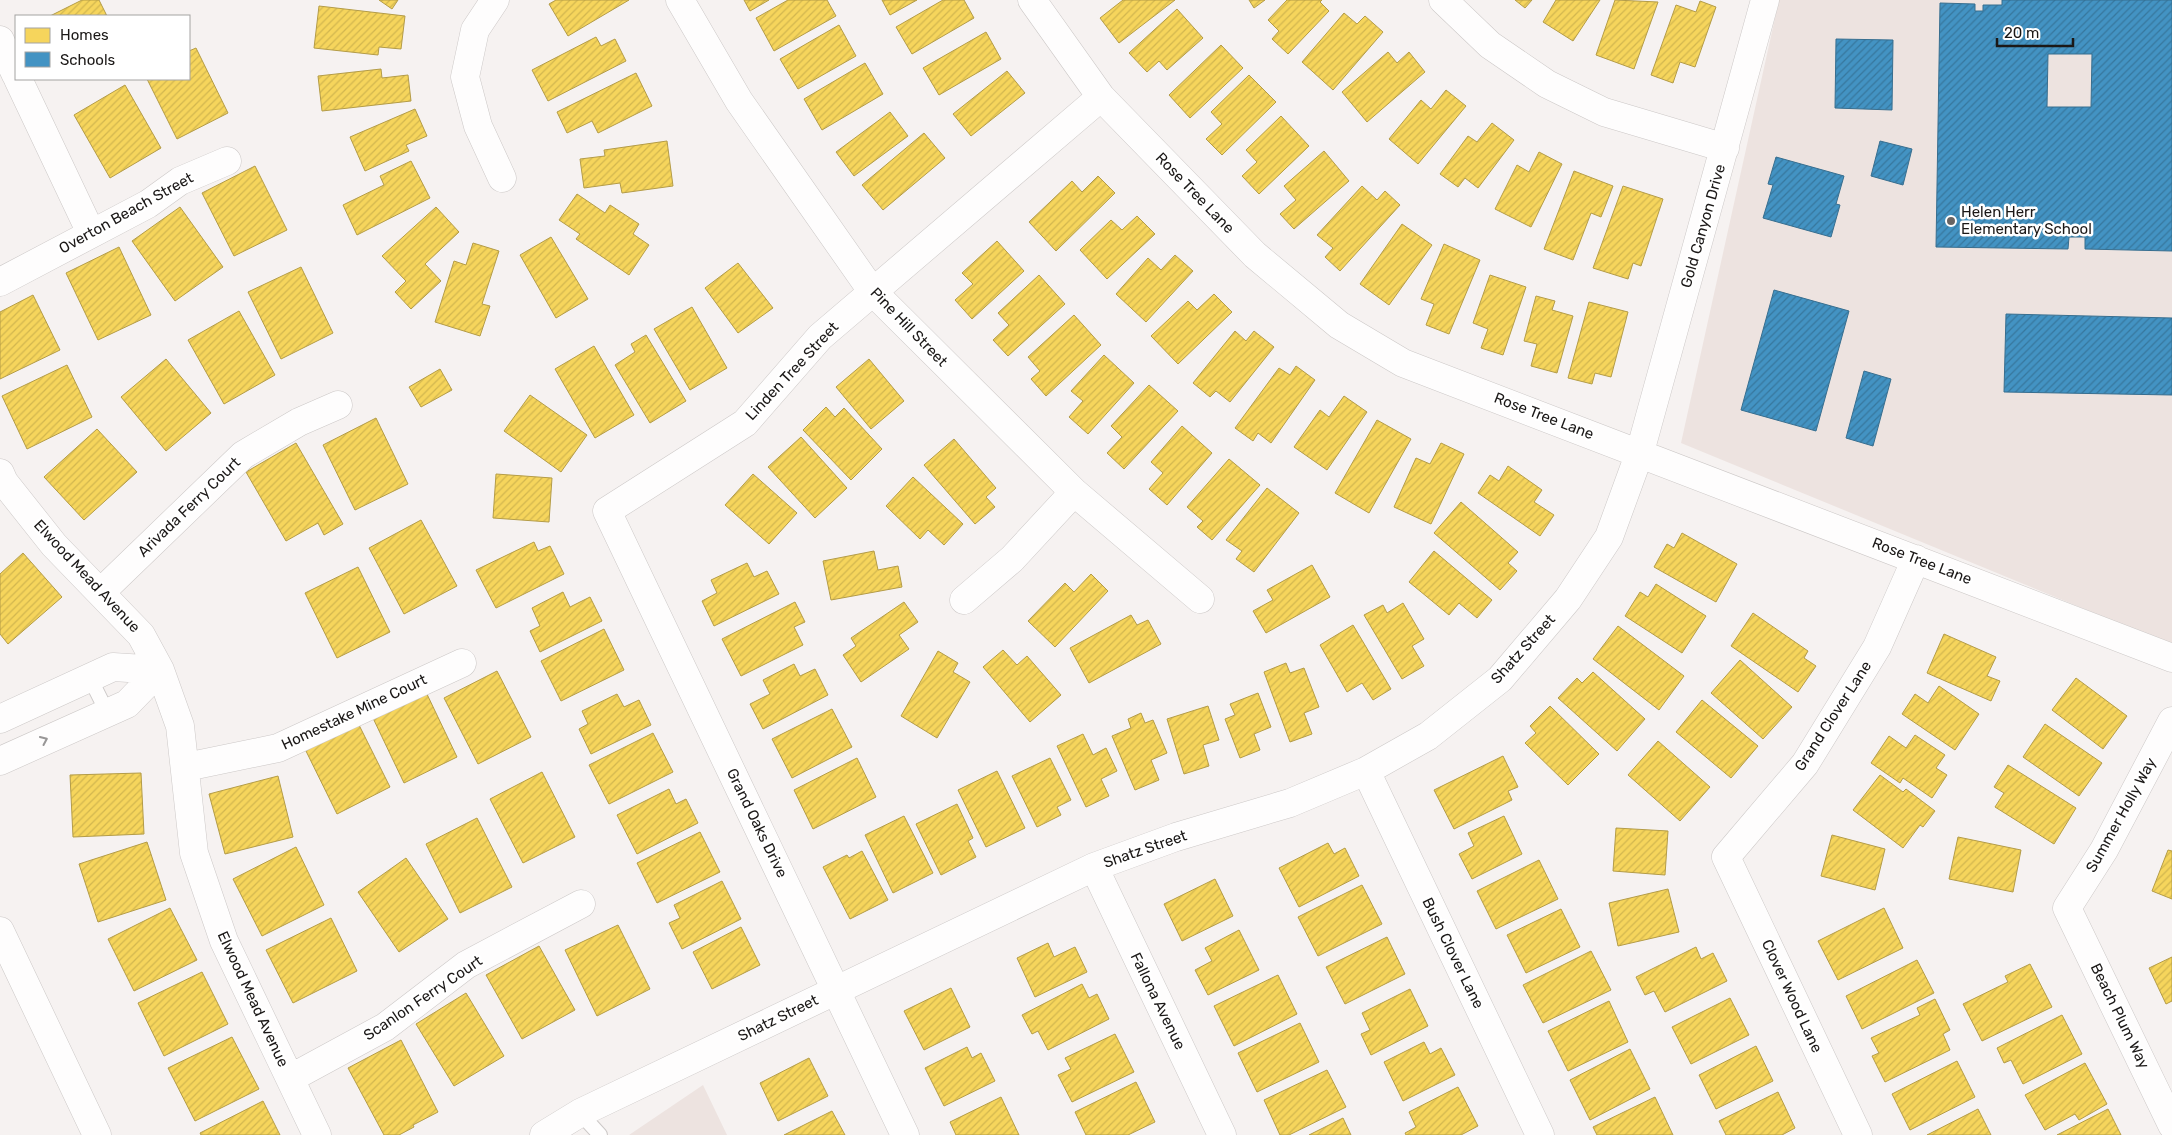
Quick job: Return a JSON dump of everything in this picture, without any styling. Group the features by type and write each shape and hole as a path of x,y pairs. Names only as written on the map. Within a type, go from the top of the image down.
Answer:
{"street":[{"path":"495,0 475,30 464,77 478,126 502,178"},
{"name":"Pine Hill Street","path":"680,0 739,101 872,291 1074,492 1200,599"},
{"name":"Rose Tree Lane","path":"1032,0 1101,97 1255,255 1339,325 1403,363 1640,452 2172,658"},
{"path":"1443,0 1490,45 1546,84 1604,112 1725,148"},
{"name":"Gold Canyon Drive","path":"1640,452 1765,0"},
{"path":"0,40 15,73"},
{"path":"18,80 91,233"},
{"name":"Linden Tree Street","path":"608,511 745,423 820,336 1101,97"},
{"name":"Overton Beach Street","path":"0,282 148,204 180,181 227,161"},
{"name":"Arivada Ferry Court","path":"101,592 243,455 299,422 338,405"},
{"name":"Shatz Street","path":"544,1135 580,1113 1094,867 1176,837 1290,803 1366,772 1428,736 1500,678 1568,598 1609,538 1640,452"},
{"name":"Elwood Mead Avenue","path":"0,473 4,482 54,545 141,635 160,670 180,726 194,852 224,941 317,1135"},
{"path":"964,600 1012,560 1074,492"},
{"name":"Grand Oaks Drive","path":"608,511 905,1135"},
{"name":"Grand Clover Lane","path":"1726,857 1805,764 1877,647 1916,559"},
{"name":"Homestake Mine Court","path":"186,767 278,748 462,663"},
{"path":"0,719 113,667 160,670"},
{"path":"0,760 127,704 160,670"},
{"name":"Summer Holly Way","path":"2067,908 2104,850 2172,721"},
{"name":"Bush Clover Lane","path":"1366,772 1540,1135"},
{"name":"Clover Wood Lane","path":"1726,857 1858,1135"},
{"name":"Fallona Avenue","path":"1094,867 1222,1135"},
{"name":"Scanlon Ferry Court","path":"291,1078 385,1026 466,965 581,904"},
{"name":"Beach Plum Way","path":"2067,908 2172,1125"},
{"path":"0,931 97,1135"}],"lane":[{"path":"90,678 107,712"},
{"path":"580,1113 600,1135"}],"shaded area":[{"name":"Helen Herr Elementary School","path":"1779,0 2172,0 2172,645 1681,443"},
{"path":"703,1085 727,1135 629,1135"}],"building: Homes":[{"path":"82,0 99,0 106,15 52,15"},
{"path":"379,0 398,0 392,9"},
{"path":"556,0 629,0 568,36 549,4"},
{"path":"744,0 769,0 750,11"},
{"path":"788,0 827,0 836,16 774,51 756,18"},
{"path":"882,0 917,0 890,15"},
{"path":"943,0 964,0 974,18 912,54 896,27"},
{"path":"1123,0 1175,0 1119,43 1100,18"},
{"path":"1249,0 1265,0 1254,8"},
{"path":"1287,0 1322,0 1320,2 1329,11 1288,54 1272,39 1279,31 1268,20"},
{"path":"1515,0 1532,0 1525,8"},
{"path":"1556,0 1600,0 1573,41 1543,22"},
{"path":"1615,0 1658,2 1634,69 1596,55"},
{"path":"1700,1 1716,7 1695,67 1680,62 1673,83 1651,75 1676,5 1696,12"},
{"path":"319,6 405,16 401,49 379,47 378,55 314,48"},
{"path":"1177,9 1203,38 1167,70 1159,61 1147,72 1129,53"},
{"path":"1344,13 1357,24 1365,16 1383,32 1333,90 1302,62"},
{"path":"839,25 856,56 798,89 780,59"},
{"path":"986,32 1001,59 939,95 923,68"},
{"path":"596,37 601,46 615,39 626,61 548,101 532,70"},
{"path":"1221,45 1243,68 1190,118 1169,95"},
{"path":"196,48 228,113 177,139 148,80 190,80 190,51"},
{"path":"1388,52 1397,63 1409,52 1425,72 1367,122 1342,92"},
{"path":"865,63 883,94 822,130 804,99"},
{"path":"381,69 382,78 408,75 411,101 322,111 318,76"},
{"path":"1007,71 1025,93 971,136 953,114"},
{"path":"636,73 652,106 598,133 592,121 567,133 557,112"},
{"path":"1249,75 1276,102 1222,155 1206,139 1222,124 1211,112"},
{"path":"125,85 161,148 110,178 74,115"},
{"path":"1446,90 1466,106 1418,164 1389,139 1421,100 1431,109"},
{"path":"415,109 427,136 406,145 409,151 365,171 350,137"},
{"path":"890,112 908,136 854,176 836,152"},
{"path":"1281,116 1309,146 1259,194 1242,176 1257,162 1246,150"},
{"path":"1492,123 1514,140 1478,188 1465,178 1458,187 1440,174 1468,136 1477,142"},
{"path":"924,133 945,158 883,210 862,185"},
{"path":"667,141 673,186 622,193 620,183 584,188 580,159 605,156 604,150"},
{"path":"1324,151 1349,181 1294,229 1280,214 1296,200 1284,186"},
{"path":"1539,152 1562,164 1531,227 1495,209 1517,165 1529,172"},
{"path":"411,161 430,198 357,235 343,205 384,185 380,176"},
{"path":"255,166 287,230 234,256 202,193"},
{"path":"1574,171 1613,186 1601,217 1591,213 1573,260 1544,249"},
{"path":"1098,176 1115,193 1056,251 1029,222 1072,181 1082,192"},
{"path":"1362,186 1377,200 1385,191 1400,205 1340,271 1325,257 1333,248 1317,235"},
{"path":"1623,186 1663,199 1641,266 1633,263 1628,279 1593,268"},
{"path":"577,194 605,213 610,205 639,224 633,234 649,245 629,275 576,239 580,234 559,220"},
{"path":"180,207 223,267 175,301 132,241"},
{"path":"436,207 459,232 425,264 441,281 411,309 395,292 406,281 382,256"},
{"path":"1137,216 1155,234 1107,279 1080,250 1111,220 1122,230"},
{"path":"1402,224 1432,245 1389,305 1360,284"},
{"path":"551,237 588,299 556,318 520,255"},
{"path":"997,241 1024,271 972,319 955,300 973,284 962,273"},
{"path":"473,243 499,251 482,304 490,306 480,336 435,322 454,261 466,265"},
{"path":"1444,244 1480,260 1449,334 1426,325 1434,304 1421,299"},
{"path":"119,247 151,315 98,340 66,273"},
{"path":"1175,255 1193,271 1146,322 1116,294 1148,258 1161,270"},
{"path":"738,263 773,308 738,333 705,288"},
{"path":"301,267 333,333 281,359 248,292"},
{"path":"1039,275 1065,304 1008,356 993,340 1009,325 998,313"},
{"path":"1490,275 1526,287 1503,355 1481,348 1488,329 1473,323"},
{"path":"1214,294 1232,312 1178,364 1151,336 1188,301 1197,310"},
{"path":"33,295 60,350 0,379 0,312"},
{"path":"1536,296 1555,301 1552,310 1573,316 1557,373 1531,366 1537,344 1524,341"},
{"path":"1589,302 1628,312 1611,377 1595,373 1592,384 1568,378"},
{"path":"692,307 727,368 690,390 654,329"},
{"path":"239,311 275,375 224,404 188,340"},
{"path":"1074,315 1101,345 1046,396 1031,379 1040,371 1028,357"},
{"path":"1235,331 1246,341 1254,331 1274,347 1230,402 1216,391 1210,397 1193,383"},
{"path":"646,335 686,401 650,423 615,365 635,352 631,344"},
{"path":"594,346 634,415 595,438 555,369"},
{"path":"1104,355 1134,383 1088,434 1069,417 1083,401 1071,391"},
{"path":"166,359 211,413 166,451 121,397"},
{"path":"869,359 904,401 871,429 836,387"},
{"path":"67,365 92,417 27,449 2,396"},
{"path":"1296,366 1315,380 1271,443 1258,433 1253,441 1235,428 1279,368 1290,375"},
{"path":"440,369 452,390 421,407 409,387"},
{"path":"1149,385 1178,411 1124,469 1107,453 1122,437 1111,426"},
{"path":"530,395 587,435 561,472 504,431"},
{"path":"1344,396 1367,412 1327,470 1294,447 1320,410 1329,417"},
{"path":"826,407 835,417 844,408 882,449 851,480 803,430"},
{"path":"376,418 408,484 355,510 323,445"},
{"path":"1377,420 1411,439 1369,513 1335,493"},
{"path":"1182,426 1212,453 1167,505 1149,489 1163,473 1151,462"},
{"path":"97,429 137,472 84,520 44,477"},
{"path":"801,437 847,488 815,518 768,467"},
{"path":"954,439 996,488 986,497 995,507 975,524 924,465"},
{"path":"296,443 343,524 324,535 318,523 286,541 246,472"},
{"path":"1441,443 1464,454 1431,524 1394,507 1416,458 1430,464"},
{"path":"1229,459 1260,485 1212,540 1197,527 1203,521 1187,507"},
{"path":"1508,466 1542,490 1534,502 1554,515 1540,536 1478,493 1490,475 1499,481"},
{"path":"496,474 552,478 549,522 493,518"},
{"path":"753,474 797,513 769,544 725,505"},
{"path":"913,477 963,524 944,545 928,530 920,539 886,506"},
{"path":"1267,488 1299,513 1254,572 1236,559 1242,551 1226,540"},
{"path":"1461,502 1518,552 1508,563 1517,571 1500,590 1434,533"},
{"path":"421,520 457,586 404,614 369,548"},
{"path":"1682,533 1737,564 1716,602 1654,567 1667,544 1674,548"},
{"path":"534,542 538,551 550,546 564,574 496,608 476,570"},
{"path":"874,551 878,570 898,566 902,587 831,600 823,561"},
{"path":"1434,551 1492,600 1477,618 1459,603 1449,615 1409,582"},
{"path":"23,553 62,597 8,644 0,634 0,574"},
{"path":"747,563 754,577 767,571 779,594 714,626 702,601 717,593 711,580"},
{"path":"1312,565 1330,597 1266,633 1253,611 1273,600 1267,590"},
{"path":"358,567 390,632 337,658 305,593"},
{"path":"1091,574 1108,591 1055,647 1028,621 1065,583 1074,592"},
{"path":"1656,584 1706,616 1682,653 1625,616 1640,592 1648,597"},
{"path":"563,592 570,607 590,597 602,621 540,652 530,631 540,626 532,608"},
{"path":"795,602 805,622 794,627 803,645 741,676 722,639"},
{"path":"904,602 918,622 899,635 909,649 861,682 843,655 856,646 851,638"},
{"path":"1403,603 1424,639 1412,646 1424,666 1402,679 1364,615 1383,605 1387,613"},
{"path":"1753,613 1808,651 1804,658 1816,666 1798,692 1731,646"},
{"path":"1131,615 1137,625 1148,620 1161,644 1089,683 1070,648"},
{"path":"1353,625 1391,689 1373,700 1362,683 1347,692 1320,645"},
{"path":"1618,626 1684,676 1659,710 1593,659"},
{"path":"604,629 624,670 561,701 541,661"},
{"path":"1944,634 1996,657 1987,676 2000,681 1991,701 1927,673"},
{"path":"1003,650 1017,665 1027,656 1061,695 1030,722 983,667"},
{"path":"938,651 958,663 953,672 970,682 937,738 901,716"},
{"path":"1740,660 1792,707 1763,739 1711,693"},
{"path":"1286,663 1290,673 1304,668 1319,707 1304,713 1312,734 1290,742 1264,672"},
{"path":"794,664 800,676 815,669 828,695 763,729 750,704 770,694 763,680"},
{"path":"497,671 531,737 478,764 444,698"},
{"path":"1593,672 1645,719 1617,751 1558,698 1577,678 1582,683"},
{"path":"2076,678 2127,716 2103,749 2052,710"},
{"path":"1939,686 1979,714 1955,750 1902,714 1915,694 1928,703"},
{"path":"425,690 457,757 404,783 372,716"},
{"path":"1258,693 1271,727 1254,734 1260,750 1240,758 1225,719 1235,715 1230,704"},
{"path":"617,694 624,707 639,700 651,725 591,754 579,729 588,724 582,711"},
{"path":"1702,700 1758,746 1731,778 1676,732"},
{"path":"1208,706 1219,740 1203,745 1209,766 1184,774 1167,719"},
{"path":"1550,706 1599,754 1568,785 1525,743 1536,733 1530,726"},
{"path":"832,709 852,747 792,778 772,739"},
{"path":"1141,713 1145,723 1153,720 1167,753 1151,760 1159,780 1135,790 1112,736 1131,728 1128,719"},
{"path":"358,723 390,787 337,814 305,749"},
{"path":"2045,724 2102,763 2079,796 2023,757"},
{"path":"653,733 673,772 609,804 589,765"},
{"path":"1083,734 1093,755 1106,748 1117,771 1101,779 1109,796 1086,807 1057,746"},
{"path":"1915,735 1945,755 1936,768 1947,775 1932,798 1903,778 1900,783 1871,763 1889,736 1906,748"},
{"path":"1658,741 1710,787 1680,821 1628,775"},
{"path":"1503,756 1518,787 1508,791 1512,800 1454,829 1434,790"},
{"path":"857,758 876,797 813,829 794,790"},
{"path":"1050,758 1071,800 1057,807 1061,815 1037,827 1012,776"},
{"path":"2008,765 2076,808 2054,844 1995,807 2004,793 1994,787"},
{"path":"997,771 1025,828 986,847 958,790"},
{"path":"542,772 575,837 523,863 490,799"},
{"path":"141,773 144,834 73,837 70,775"},
{"path":"1880,775 1903,792 1906,789 1935,811 1923,827 1920,825 1903,848 1853,810"},
{"path":"278,776 293,837 225,854 209,794"},
{"path":"669,789 676,804 686,799 698,823 637,854 617,815"},
{"path":"957,804 973,838 968,841 976,857 941,875 916,824"},
{"path":"904,816 933,873 893,893 865,835"},
{"path":"1504,816 1522,854 1472,879 1459,854 1474,846 1468,833"},
{"path":"477,818 512,887 460,913 426,844"},
{"path":"1616,828 1668,831 1665,875 1613,871"},
{"path":"700,832 720,872 657,903 637,863"},
{"path":"1832,835 1885,849 1875,890 1821,876"},
{"path":"1958,837 2021,850 2013,892 1949,879"},
{"path":"147,842 166,900 98,922 79,864"},
{"path":"1328,843 1334,854 1345,848 1359,876 1299,907 1279,868"},
{"path":"296,847 324,905 262,936 233,879"},
{"path":"2168,850 2172,851 2172,899 2152,891"},
{"path":"862,851 888,900 850,919 823,867 847,855 849,858"},
{"path":"406,858 448,919 399,952 358,892"},
{"path":"1539,860 1558,899 1496,929 1477,891"},
{"path":"1215,879 1233,916 1182,941 1164,904"},
{"path":"722,881 741,919 682,949 669,923 680,918 674,905"},
{"path":"1362,885 1382,924 1318,956 1298,917"},
{"path":"1668,889 1679,932 1618,946 1609,903"},
{"path":"170,908 197,960 134,991 108,939"},
{"path":"1884,908 1903,948 1838,980 1818,941"},
{"path":"1561,909 1580,947 1526,973 1507,935"},
{"path":"331,918 357,971 293,1003 266,950"},
{"path":"618,925 650,989 597,1016 565,950"},
{"path":"741,927 760,965 712,989 693,952"},
{"path":"1239,930 1259,970 1208,995 1195,970 1212,961 1205,948"},
{"path":"1387,937 1405,974 1345,1004 1326,967"},
{"path":"1048,943 1054,957 1075,947 1087,972 1035,997 1017,958"},
{"path":"539,946 575,1010 522,1039 486,975"},
{"path":"1696,947 1701,959 1713,953 1727,981 1665,1012 1654,991 1645,995 1636,977"},
{"path":"1591,951 1611,990 1543,1023 1523,985"},
{"path":"2172,957 2172,1001 2166,1004 2149,968"},
{"path":"1917,960 1934,993 1862,1029 1846,996"},
{"path":"2030,964 2052,1007 1982,1041 1963,1004 2008,982 2005,976"},
{"path":"202,972 228,1024 164,1056 138,1003"},
{"path":"1278,975 1297,1014 1234,1046 1214,1006"},
{"path":"1082,984 1089,998 1097,994 1109,1019 1048,1050 1038,1031 1032,1034 1022,1015"},
{"path":"951,988 970,1027 924,1050 904,1011"},
{"path":"1410,989 1428,1026 1371,1055 1361,1034 1370,1030 1362,1013"},
{"path":"466,993 504,1056 454,1086 416,1024"},
{"path":"1730,998 1749,1035 1691,1064 1672,1027"},
{"path":"1935,999 1950,1030 1943,1034 1950,1050 1885,1082 1872,1056 1879,1053 1871,1038 1920,1015 1917,1008"},
{"path":"1609,1001 1628,1042 1568,1071 1548,1031"},
{"path":"2062,1015 2082,1054 2023,1084 2011,1060 2004,1063 1997,1048"},
{"path":"1300,1023 1319,1062 1257,1092 1238,1053"},
{"path":"1115,1034 1134,1072 1072,1102 1058,1075 1071,1069 1065,1058"},
{"path":"232,1037 259,1089 195,1121 168,1068"},
{"path":"401,1040 438,1112 413,1125 414,1127 399,1135 384,1135 348,1068"},
{"path":"1424,1042 1430,1054 1441,1048 1455,1075 1403,1101 1384,1062"},
{"path":"1756,1046 1773,1081 1716,1109 1699,1075"},
{"path":"967,1047 972,1058 981,1053 995,1081 944,1106 925,1068"},
{"path":"1630,1049 1650,1089 1590,1120 1570,1080"},
{"path":"809,1058 828,1096 778,1121 760,1083"},
{"path":"1957,1061 1975,1097 1910,1130 1892,1094"},
{"path":"2085,1063 2107,1104 2079,1120 2075,1114 2045,1130 2025,1095"},
{"path":"1327,1070 1346,1107 1289,1135 1280,1135 1264,1100"},
{"path":"1136,1082 1155,1122 1128,1135 1086,1135 1075,1112"},
{"path":"1458,1087 1478,1126 1461,1135 1406,1135 1405,1133 1416,1127 1409,1112"},
{"path":"1778,1092 1795,1128 1782,1135 1726,1135 1719,1121"},
{"path":"1001,1097 1019,1135 956,1135 950,1122"},
{"path":"1655,1097 1673,1135 1597,1135 1593,1127"},
{"path":"263,1101 280,1135 201,1135 200,1133"},
{"path":"1978,1109 1991,1135 1927,1135"},
{"path":"2108,1109 2121,1135 2057,1135"},
{"path":"832,1111 845,1135 784,1135"},
{"path":"1343,1118 1351,1135 1309,1135"}],"building: Schools":[{"path":"2002,0 2172,0 2172,251 2085,249 2085,237 2069,237 2068,249 1936,247 1940,3 1975,4 1975,11 1983,11 1983,5 2002,5","holes":["2048,54 2092,54 2091,107 2047,107"]},
{"path":"1836,39 1893,40 1892,110 1835,108"},
{"path":"1880,141 1912,149 1903,185 1871,176"},
{"path":"1776,157 1844,176 1836,204 1840,205 1831,237 1763,218 1773,185 1768,184"},
{"path":"1774,290 1849,311 1816,431 1741,410"},
{"path":"2006,314 2172,318 2172,395 2004,392"},
{"path":"1864,371 1891,379 1873,446 1846,438"}],"place":[{"name":"Helen Herr Elementary School","path":"1951,221"}]}
